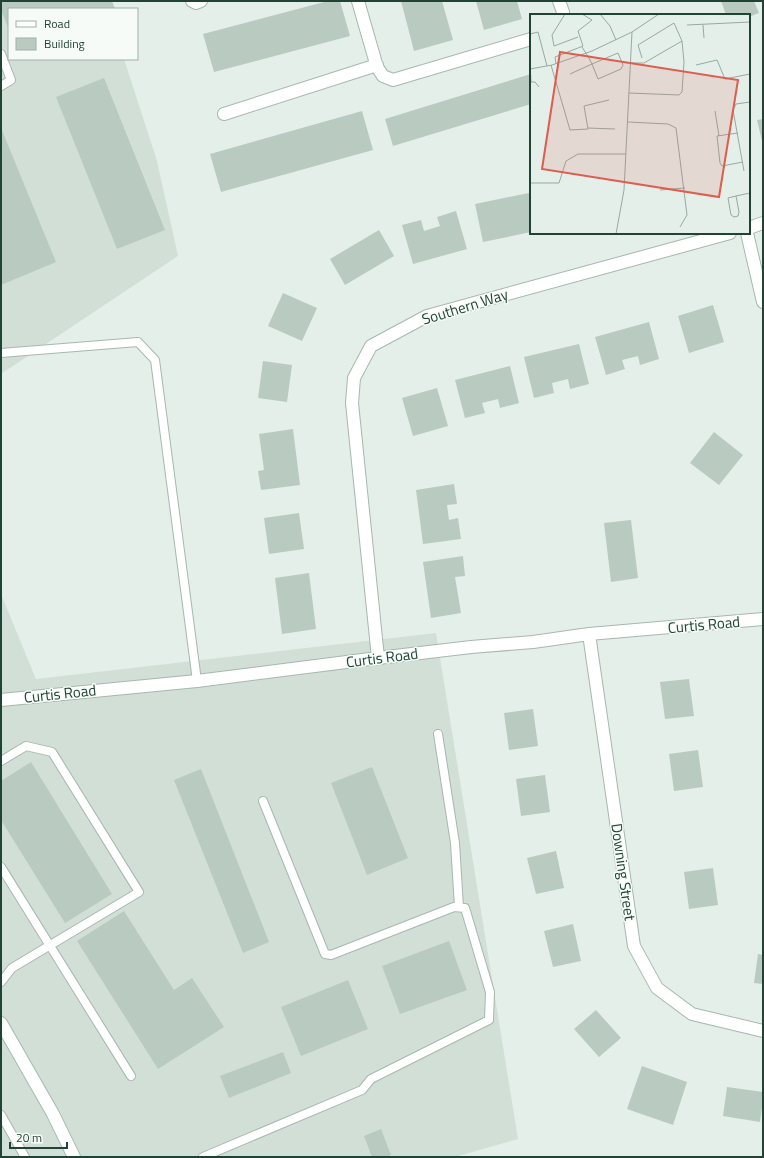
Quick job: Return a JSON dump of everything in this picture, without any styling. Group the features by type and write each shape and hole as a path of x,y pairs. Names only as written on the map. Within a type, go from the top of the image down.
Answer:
{"street":[{"path":"192,1 196,3 201,1"},
{"path":"358,1 376,64 382,76 393,80 530,38"},
{"path":"559,1 562,14"},
{"path":"224,114 376,64"},
{"path":"750,228 763,223"},
{"name":"Southern Way","path":"378,658 352,403 354,378 371,346 427,316 726,234"},
{"path":"747,234 763,302"},
{"name":"Curtis Road","path":"1,699 197,680 471,647 533,642 589,634 763,619"},
{"name":"Downing Street","path":"589,634 634,946 657,988 692,1014 763,1031"},
{"path":"1,1023 53,1114 74,1157"}],"lane":[{"path":"1,54 11,80 1,86"},
{"path":"1,353 138,342 155,360 197,680"},
{"path":"438,734 455,842 459,907"},
{"path":"1,760 26,746 52,752 139,892 12,968 1,982"},
{"path":"203,1157 362,1090 371,1080 489,1020 490,992 465,908 454,907 331,955 325,954 263,801"},
{"path":"1,867 130,1076"},
{"path":"1,1115 25,1157"}],"shaded area":[{"path":"1,1 8,8 8,60 124,60 157,161 178,256 1,374"},
{"path":"1,594 36,679 436,633 518,1139 455,1157 1,1157"}],"building":[{"path":"1,1 112,1 115,8 8,8 8,28 1,10"},
{"path":"328,1 340,1 350,36 214,72 203,34"},
{"path":"401,1 442,1 453,40 414,51"},
{"path":"476,1 517,1 522,19 484,30"},
{"path":"721,1 754,1 759,13 750,17 750,14 726,14"},
{"path":"530,74 530,104 393,146 385,119"},
{"path":"104,78 165,230 117,249 56,97"},
{"path":"362,111 373,150 221,192 210,154"},
{"path":"763,119 763,141 762,141 757,120"},
{"path":"1,128 56,262 1,285"},
{"path":"529,193 530,232 483,242 475,204"},
{"path":"456,211 467,249 413,264 402,225 421,220 424,231 440,226 437,217"},
{"path":"379,230 394,256 345,285 330,259"},
{"path":"283,293 317,308 302,341 268,326"},
{"path":"713,305 724,342 689,353 678,316"},
{"path":"649,322 659,359 640,365 638,356 622,360 625,369 606,375 595,337"},
{"path":"579,344 589,384 570,389 568,379 552,383 554,393 534,398 524,357"},
{"path":"263,361 292,365 287,402 258,398"},
{"path":"510,366 519,403 500,408 498,399 482,403 485,413 465,418 455,380"},
{"path":"437,388 448,426 413,436 402,398"},
{"path":"293,429 300,485 261,490 258,471 264,470 259,434"},
{"path":"714,432 743,455 719,485 690,463"},
{"path":"454,484 457,504 447,505 449,520 458,518 461,539 423,544 416,490"},
{"path":"299,513 304,549 269,554 264,518"},
{"path":"631,520 638,578 611,582 604,523"},
{"path":"463,556 465,576 455,577 461,613 431,618 423,562"},
{"path":"309,573 316,629 282,634 275,578"},
{"path":"689,679 694,716 665,719 660,682"},
{"path":"533,709 538,746 509,750 504,713"},
{"path":"698,750 703,787 674,791 669,754"},
{"path":"31,762 112,894 65,923 1,820 1,781"},
{"path":"372,767 408,858 367,875 331,783"},
{"path":"201,769 269,942 243,953 174,780"},
{"path":"545,775 550,812 521,816 516,779"},
{"path":"556,851 564,888 536,894 527,858"},
{"path":"713,868 718,905 689,909 684,872"},
{"path":"124,911 174,990 192,978 224,1027 158,1069 77,941"},
{"path":"573,924 581,961 553,967 544,931"},
{"path":"449,941 467,990 400,1014 382,966"},
{"path":"758,954 763,955 763,984 754,983"},
{"path":"348,980 368,1029 301,1056 281,1007"},
{"path":"596,1010 621,1038 599,1057 574,1029"},
{"path":"283,1052 291,1073 229,1098 220,1076"},
{"path":"642,1066 687,1082 673,1125 627,1109"},
{"path":"727,1087 763,1092 760,1122 723,1116"},
{"path":"381,1129 391,1155 386,1157 372,1157 364,1136"}]}
